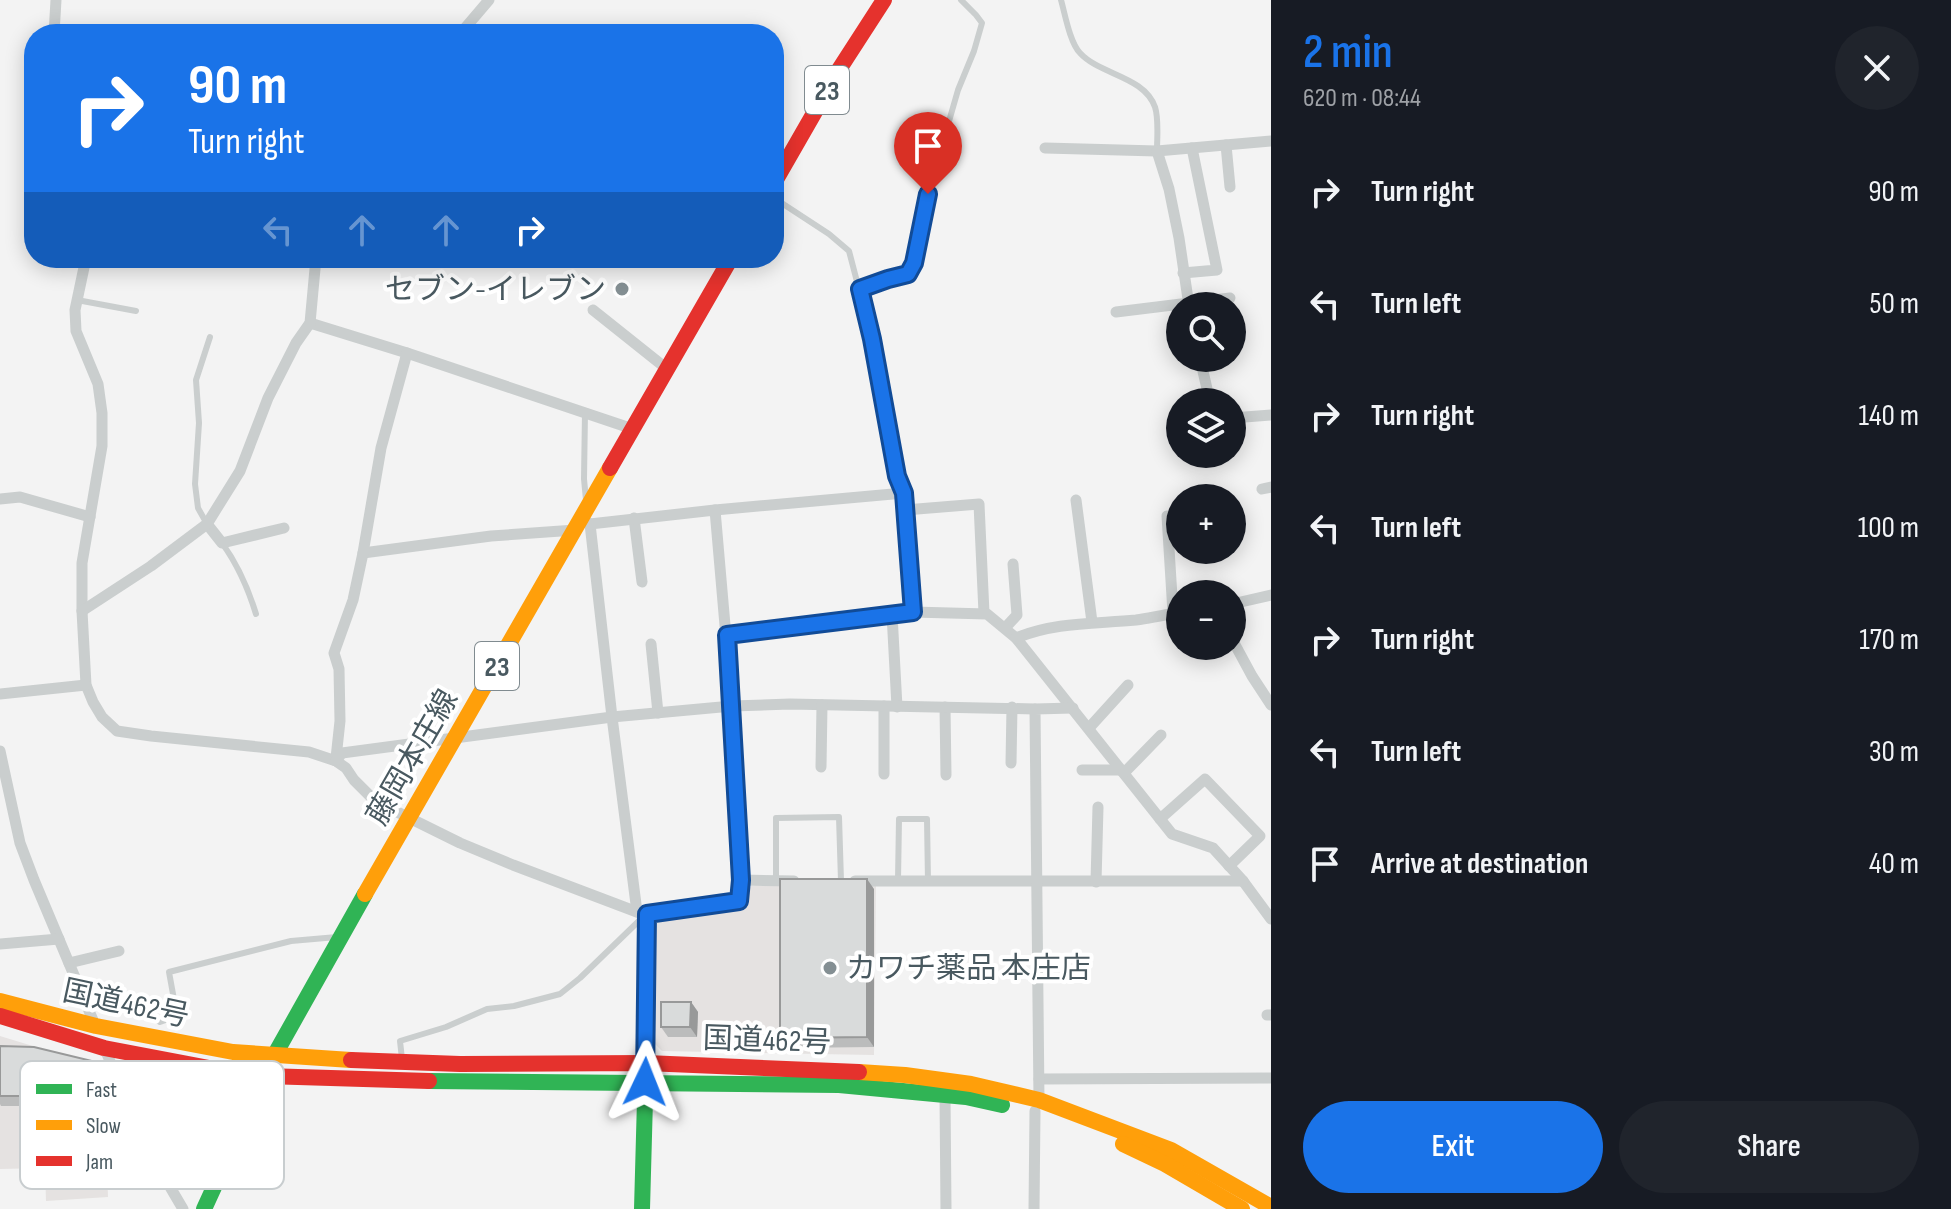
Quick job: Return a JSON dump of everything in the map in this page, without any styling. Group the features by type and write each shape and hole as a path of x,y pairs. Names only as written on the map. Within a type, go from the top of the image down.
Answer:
{"main road":[{"name":"23","path":"784,166 840,68 884,0"},
{"name":"藤岡本庄線","path":"272,1061 408,816 584,521 718,268"},
{"path":"642,913 646,1063 642,1209"},
{"name":"国道462号","path":"0,1001 96,1026 220,1050 274,1056 460,1064 646,1063 905,1075 971,1084 1171,1150 1271,1207"},
{"name":"国道462号","path":"0,1016 104,1048 173,1061"},
{"name":"国道462号","path":"284,1077 401,1081 839,1085 1037,1105 1165,1164 1242,1209"},
{"name":"藤岡本庄線","path":"204,1209 213,1189"}],"street":[{"path":"55,24 56,0"},
{"path":"469,24 489,0"},
{"path":"1045,148 1157,151 1271,141"},
{"path":"1226,145 1230,187"},
{"path":"1183,273 1217,270 1192,148"},
{"path":"1157,151 1169,189 1187,292"},
{"path":"84,268 75,310 76,331 98,384 102,413 102,446 82,563 86,685 102,717 117,731 309,752 336,761 375,801 460,843 642,913 739,901 741,880 732,706 715,510"},
{"path":"82,611 151,566 207,524 240,471 268,398 296,343 310,323 315,268"},
{"path":"1116,312 1166,307"},
{"path":"593,310 667,369"},
{"path":"310,323 633,429"},
{"path":"336,761 340,721 339,669 334,653 353,600 381,448 407,353"},
{"path":"1246,417 1271,415"},
{"path":"363,553 584,521 904,493 913,612"},
{"path":"0,499 20,497 90,517"},
{"path":"1076,500 1092,622"},
{"path":"905,510 979,504 984,613"},
{"path":"634,518 642,582"},
{"path":"584,521 642,913"},
{"path":"207,524 222,543 284,528"},
{"path":"1005,628 1017,615 1013,564"},
{"path":"1246,602 1270,598"},
{"path":"727,635 913,612 984,613 996,619 1016,638 1172,834 1213,848 1267,905 1271,919"},
{"path":"884,774 890,707 892,614"},
{"path":"1016,638 1061,624 1166,615"},
{"path":"651,644 658,713"},
{"path":"1243,660 1271,705"},
{"path":"0,694 86,685"},
{"path":"1089,728 1128,685"},
{"path":"821,767 822,705"},
{"path":"336,761 342,753 612,717 732,706 1073,708"},
{"path":"945,707 946,775"},
{"path":"1011,763 1012,707"},
{"path":"1034,1209 1039,1079 1035,709"},
{"path":"1082,770 1123,771 1161,735"},
{"path":"0,751 20,843 110,1061"},
{"path":"1160,819 1205,779 1260,836 1229,866"},
{"path":"1096,882 1098,807"},
{"path":"741,880 802,881"},
{"path":"828,881 1243,881"},
{"path":"0,944 59,939"},
{"path":"69,963 119,951"},
{"path":"1039,1079 1271,1078"},
{"path":"945,1095 946,1209"},
{"path":"171,1189 183,1209"}],"lane":[{"path":"860,289 908,274 914,263 928,194 958,90 982,23 961,0"},
{"path":"1061,0 1076,49 1099,67 1137,86 1149,96 1156,109 1157,151"},
{"path":"784,205 849,251 872,339 897,476 904,493"},
{"path":"77,300 136,311"},
{"path":"207,524 198,508 195,484 199,423 196,380 210,337"},
{"path":"584,521 585,412"},
{"path":"222,543 247,585 256,614"},
{"path":"776,881 776,818 839,817 841,881"},
{"path":"898,881 899,819 927,819 928,882"},
{"path":"402,1062 400,1041 446,1027 487,1009 514,1006 560,994 580,978 642,913"},
{"path":"86,1003 148,1013 160,1022 177,1016 169,972 291,941 340,937"}],"shaded area":[{"path":"876,885 874,1055 662,1051 655,1044 654,923 662,916 742,907 751,886"},
{"path":"0,1036 82,1061 20,1061 20,1169 0,1169"},
{"path":"46,1189 108,1189 108,1197 46,1201"}],"building":[{"name":"カワチ薬品 本庄店","path":"780,879 867,879 867,1037 780,1038"},
{"path":"661,1002 691,1002 690,1027 661,1027"},
{"path":"0,1046 34,1047 92,1061 20,1061 20,1096 0,1096"}],"traffic: fast":[{"path":"272,1061 365,894"},
{"path":"642,1209 647,914"},
{"path":"429,1081 839,1085 966,1097 1002,1105"},
{"path":"204,1209 213,1189"}],"traffic: slow":[{"path":"365,894 610,468"},
{"path":"0,1001 96,1026 233,1052 351,1060"},
{"path":"859,1072 971,1084 1039,1100 1171,1150 1271,1207"},
{"path":"1123,1144 1165,1164 1242,1209"}],"traffic: jam":[{"path":"784,166 840,68 884,0"},
{"path":"610,468 725,268"},
{"path":"0,1016 104,1048 172,1061"},
{"path":"351,1060 460,1064 646,1063 859,1072"},
{"path":"284,1077 429,1081"}],"place":[{"name":"セブン-イレブン","path":"622,289"},
{"name":"カワチ薬品 本庄店","path":"830,968"}],"route":[{"path":"645,1082 647,914 739,901 741,880 727,635 913,612 904,493 897,476 860,289 908,274 914,263 928,194"}]}
